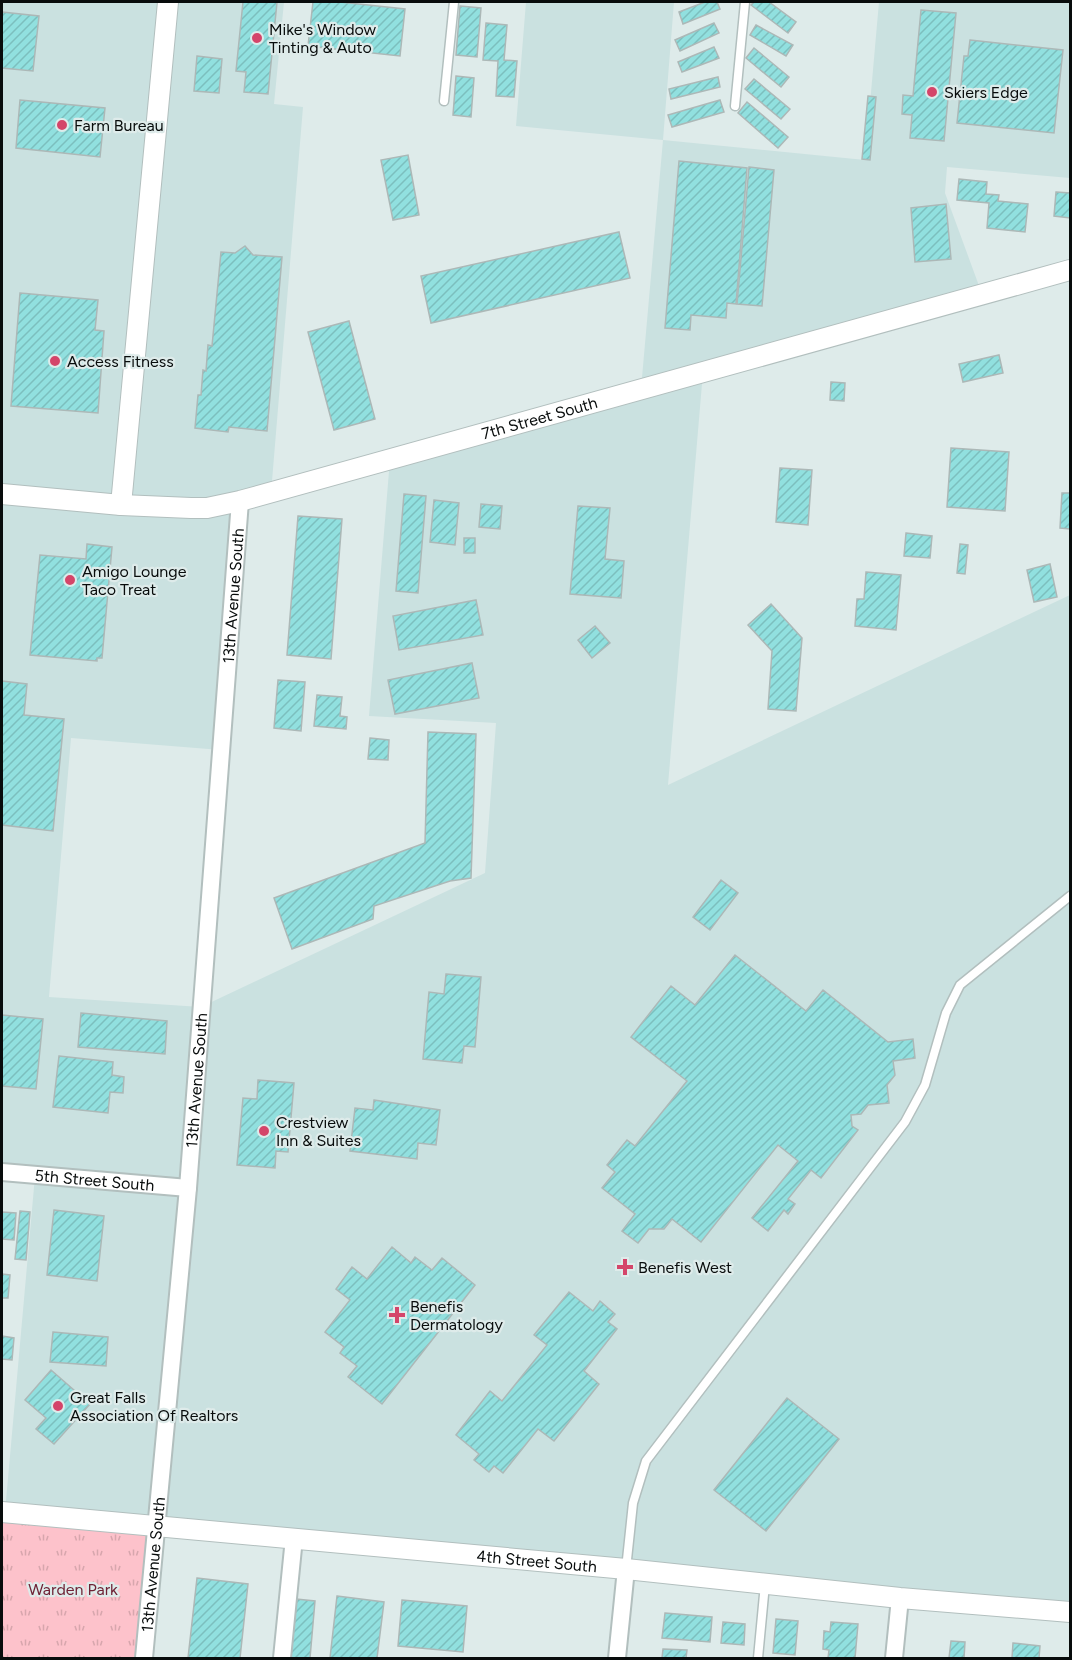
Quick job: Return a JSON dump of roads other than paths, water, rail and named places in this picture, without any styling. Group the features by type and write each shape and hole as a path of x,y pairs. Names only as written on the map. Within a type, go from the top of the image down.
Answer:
{"street":[{"path":"121,505 168,2"},
{"name":"7th Street South","path":"2,494 121,505 207,508 240,501 1071,270"},
{"name":"13th Avenue South","path":"144,1659 188,1188 240,501"},
{"name":"5th Street South","path":"2,1173 188,1188"},
{"name":"4th Street South","path":"2,1512 626,1569 900,1598 1071,1612"},
{"path":"282,1659 294,1538"},
{"path":"617,1659 626,1569"},
{"path":"894,1659 900,1598"}],"lane":[{"path":"444,101 454,2"},
{"path":"735,106 746,2"},
{"path":"626,1569 633,1503 646,1461 905,1122 925,1084 946,1013 960,984 1071,896"},
{"path":"758,1659 765,1584"}],"place":[{"name":"Mike's Window Tinting & Auto","path":"257,38"},
{"name":"Skiers Edge","path":"932,92"},
{"name":"Farm Bureau","path":"62,125"},
{"name":"Access Fitness","path":"55,361"},
{"name":"Amigo Lounge Taco Treat","path":"70,580"},
{"name":"Crestview Inn & Suites","path":"264,1131"},
{"name":"Benefis West","path":"625,1267"},
{"name":"Benefis Dermatology","path":"397,1315"},
{"name":"Great Falls Association Of Realtors","path":"58,1406"}],"park label":[{"name":"Warden Park","path":"73,1589"}]}
